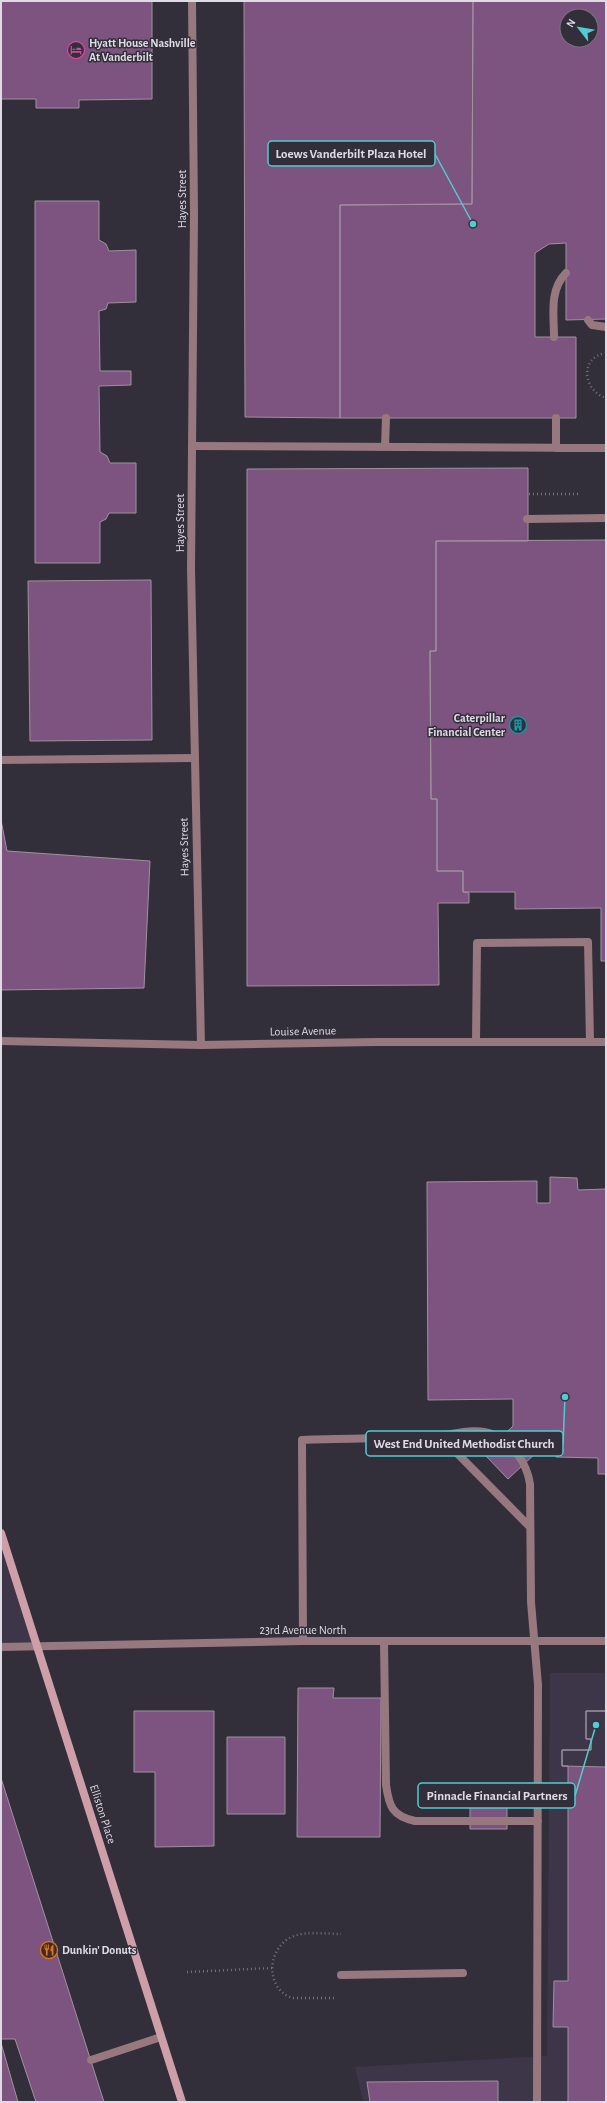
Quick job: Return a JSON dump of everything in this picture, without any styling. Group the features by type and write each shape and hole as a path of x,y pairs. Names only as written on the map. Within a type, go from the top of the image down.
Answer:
{"main road":[{"name":"Elliston Place","path":"1,1533 182,2102"}],"street":[{"name":"Hayes Street","path":"192,1 194,214 191,569 194,758 202,1045"},
{"path":"554,337 554,298 558,281 566,273"},
{"path":"588,320 592,324 606,327"},
{"path":"385,447 386,418"},
{"path":"556,418 556,448"},
{"path":"192,446 606,448"},
{"path":"527,519 606,518"},
{"path":"1,760 194,758"},
{"path":"476,1042 478,943 588,942 590,1042"},
{"name":"Louise Avenue","path":"1,1041 202,1045 376,1042 606,1042"},
{"path":"303,1641 302,1440 440,1436 464,1432 492,1434 504,1441 516,1453 528,1473 533,1641 538,1685 537,2102"},
{"path":"440,1436 529,1526"},
{"name":"23rd Avenue North","path":"1,1647 38,1648 303,1641 384,1642 606,1640"},
{"path":"384,1642 387,1796 390,1806 404,1818 415,1821 538,1821"},
{"path":"341,1975 462,1973"},
{"path":"91,2060 161,2037"}],"path":[{"path":"606,353 599,354 593,358 588,365 586,376 596,394 606,398"},
{"path":"529,494 583,494"},
{"path":"341,1934 295,1936 287,1940 276,1951 272,1968 276,1986 285,1996 292,1998 342,1997"},
{"path":"187,1972 272,1968"}],"shaded area":[{"path":"1,1533 38,1647 1,1648"},
{"path":"550,1673 606,1673 606,2102 363,2102 355,2067 547,2056"}],"building":[{"name":"Hyatt House Nashville At Vanderbilt","path":"1,1 152,1 152,99 79,100 79,108 36,108 36,99 1,99"},
{"path":"244,1 473,1 472,204 340,205 340,418 245,417"},
{"path":"473,1 606,1 606,319 566,320 566,243 549,244 535,253 535,337 576,337 576,418 340,418 340,205 472,204"},
{"path":"35,201 99,201 99,240 106,244 109,251 136,250 136,302 108,303 106,309 99,311 100,371 131,371 131,385 99,386 100,452 107,456 110,463 136,463 136,513 109,513 106,519 100,522 100,563 35,563"},
{"path":"528,468 528,541 436,541 436,651 430,651 431,799 437,799 437,871 463,871 463,892 469,893 469,903 438,903 439,985 247,986 247,469"},
{"name":"Caterpillar Financial Center","path":"606,540 606,961 601,961 601,908 515,909 515,892 463,892 463,871 437,871 437,799 431,799 430,651 436,651 436,541"},
{"path":"151,580 152,740 30,741 28,581"},
{"path":"1,820 7,851 150,861 144,988 1,990"},
{"path":"550,1177 577,1178 578,1190 606,1189 606,1474 598,1474 598,1458 556,1457 556,1451 538,1451 508,1479 484,1454 513,1426 513,1399 428,1400 427,1182 537,1181 537,1203 550,1203"},
{"path":"298,1688 334,1688 333,1698 381,1698 380,1837 297,1837"},
{"path":"134,1711 214,1711 214,1846 155,1847 155,1772 134,1772"},
{"path":"586,1711 606,1711 606,2102 568,2102 568,2027 553,2027 554,1981 568,1981 568,1766 562,1766 562,1750 591,1750 591,1739 586,1739"},
{"path":"586,1711 606,1711 606,1767 562,1766 562,1750 591,1750 591,1739 586,1739"},
{"path":"227,1737 285,1737 285,1814 227,1814"},
{"path":"1,1778 104,2102 36,2102 15,2039 1,2039"},
{"path":"470,1794 507,1794 507,1829 470,1829"},
{"path":"1,2043 18,2102 1,2102"},
{"path":"498,2081 498,2102 370,2102 367,2082"}],"place":[{"name":"Hyatt House Nashville At Vanderbilt","path":"76,50"},
{"name":"Loews Vanderbilt Plaza Hotel","path":"473,224"},
{"name":"Caterpillar Financial Center","path":"518,725"},
{"name":"West End United Methodist Church","path":"565,1397"},
{"name":"Pinnacle Financial Partners","path":"596,1725"},
{"name":"Dunkin' Donuts","path":"49,1950"}]}
